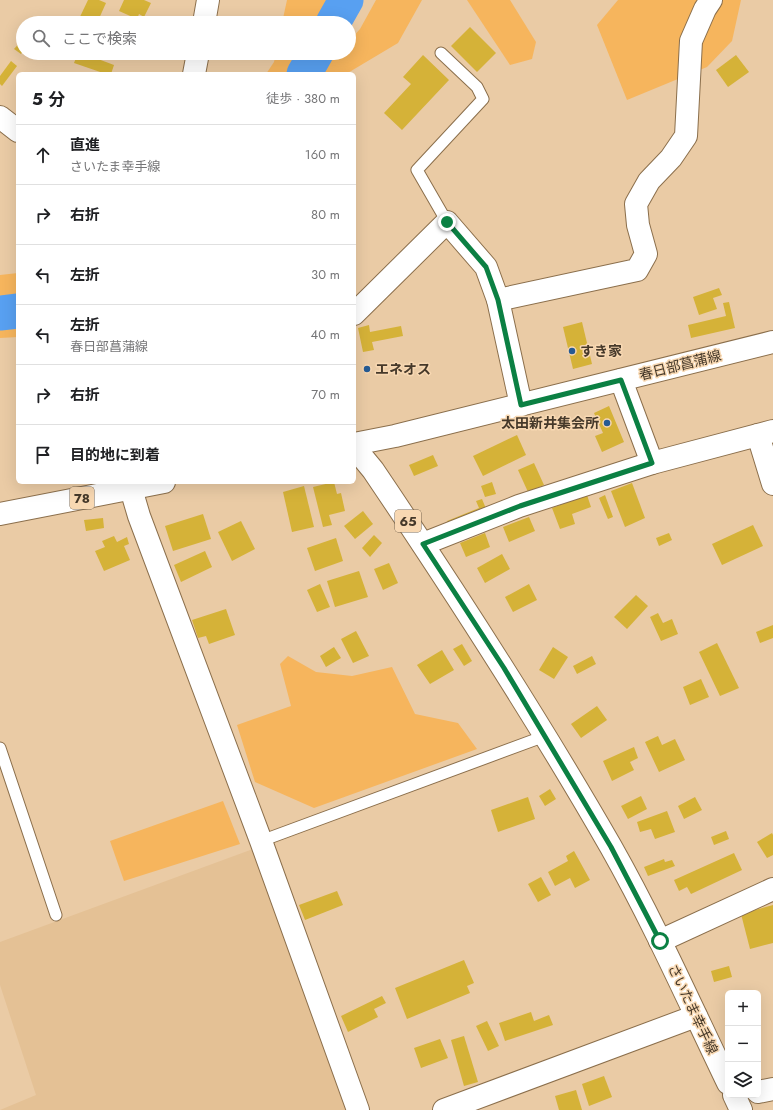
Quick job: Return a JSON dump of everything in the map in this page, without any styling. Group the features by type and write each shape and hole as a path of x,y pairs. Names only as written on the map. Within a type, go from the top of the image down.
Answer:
{"street":[{"path":"205,16 208,0"},
{"path":"498,300 637,270 646,254 638,225 636,204 649,181 671,158 686,136 691,41 705,9 711,0"},
{"path":"194,72 197,60"},
{"path":"0,117 16,129"},
{"path":"356,312 447,222 486,267 498,300 521,405"},
{"name":"春日部菖蒲線","path":"356,446 773,342"},
{"path":"621,380 652,463"},
{"path":"423,544 520,506 652,463 765,433 773,484"},
{"name":"さいたま幸手線","path":"356,449 373,470 423,544 504,668 611,847 660,941 725,1074"},
{"name":"78","path":"0,514 130,485 141,484"},
{"path":"130,485 139,516 261,841 358,1110"},
{"path":"660,941 773,889"},
{"path":"444,1110 696,1016"},
{"path":"761,1091 773,1089"}],"lane":[{"path":"442,53 477,86 483,99 417,170 447,222"},
{"path":"261,841 544,736"},
{"path":"0,748 56,915"}],"shaded area":[{"path":"287,0 330,0 321,16 284,16"},
{"path":"376,0 422,0 398,43 349,72 319,72 330,60 356,60 356,33"},
{"path":"467,0 510,0 536,42 532,59 510,65"},
{"path":"618,0 741,0 732,41 707,67 627,100 597,25"},
{"path":"274,60 298,60 292,72 267,72"},
{"path":"16,273 16,299 0,303 0,275"},
{"path":"16,318 16,337 0,338 0,320"},
{"path":"288,656 316,672 352,676 392,667 415,714 458,723 477,749 314,808 255,782 237,725 291,706 280,664"},
{"path":"223,801 240,844 124,881 110,841"},
{"path":"253,849 346,1110 0,1110 36,1095 0,985 0,942"}],"building":[{"path":"88,0 99,0 106,3 100,16 80,16"},
{"path":"124,0 144,0 151,3 144,16 139,14 138,16 130,16 119,11"},
{"path":"470,27 496,53 477,72 451,46"},
{"path":"423,55 449,80 402,130 384,113 411,84 403,77"},
{"path":"736,55 749,72 728,87 716,70"},
{"path":"75,60 101,60 114,65 112,72 100,72 74,63"},
{"path":"11,61 17,66 2,86 0,84 0,76"},
{"path":"719,288 722,295 713,298 717,309 699,315 693,297"},
{"path":"729,302 735,328 691,338 688,325 726,316 723,303"},
{"path":"582,322 592,364 573,369 563,327"},
{"path":"369,325 370,332 401,326 403,336 372,342 374,350 363,352 358,328"},
{"name":"太田新井集会所","path":"609,406 624,442 602,452 595,436 603,433 594,413"},
{"path":"517,435 526,455 483,476 473,456"},
{"path":"433,455 438,466 414,476 409,465"},
{"path":"534,463 544,485 528,492 518,470"},
{"path":"492,482 496,494 485,497 481,486"},
{"path":"632,483 645,518 625,527 611,491"},
{"path":"326,484 334,484 337,494 341,493 345,511 329,515 332,525 323,527 313,487"},
{"path":"304,486 314,527 292,532 283,492"},
{"path":"587,495 591,507 572,514 575,524 560,529 552,508"},
{"path":"605,495 613,517 608,519 599,498"},
{"path":"482,499 487,511 449,526 447,521 479,508 476,501"},
{"path":"363,511 373,524 355,539 344,526"},
{"path":"203,514 211,539 173,551 165,526"},
{"path":"529,517 535,531 509,542 503,527"},
{"path":"103,518 104,528 86,531 84,520"},
{"path":"241,521 255,549 232,561 218,532"},
{"path":"753,525 763,546 722,565 712,544"},
{"path":"485,533 490,547 466,557 460,543"},
{"path":"669,533 672,540 659,546 656,538"},
{"path":"374,535 382,543 370,557 362,548"},
{"path":"114,536 117,542 127,537 129,544 124,546 130,560 104,571 95,551 105,547 102,541"},
{"path":"336,538 343,561 315,571 307,548"},
{"path":"205,551 212,567 181,582 174,565"},
{"path":"502,554 510,569 485,583 477,568"},
{"path":"389,563 398,583 383,590 374,569"},
{"path":"359,571 368,597 335,607 327,581"},
{"path":"320,584 330,607 317,612 307,590"},
{"path":"529,584 537,600 513,612 505,597"},
{"path":"636,595 648,606 627,629 614,617"},
{"path":"226,609 235,635 209,644 206,636 198,638 192,620"},
{"path":"658,613 663,623 672,619 678,634 661,641 650,617"},
{"path":"773,625 773,638 760,643 756,632"},
{"path":"356,631 369,656 353,663 341,639"},
{"path":"717,643 739,688 720,696 699,652"},
{"path":"462,644 472,661 464,666 453,649"},
{"path":"334,647 341,658 326,667 320,656"},
{"path":"553,647 568,657 554,679 539,670"},
{"path":"442,650 454,670 430,684 417,665"},
{"path":"592,656 596,664 577,674 573,666"},
{"path":"701,679 709,697 690,705 683,687"},
{"path":"597,706 607,720 581,738 571,724"},
{"path":"658,736 662,745 675,739 685,760 659,772 645,742"},
{"path":"634,747 638,758 630,762 634,770 612,781 603,761"},
{"path":"550,789 556,799 545,806 539,796"},
{"path":"641,796 647,809 628,819 621,806"},
{"path":"528,797 535,819 498,832 491,810"},
{"path":"695,797 702,810 684,819 678,806"},
{"path":"667,811 675,832 655,839 651,829 640,832 637,822"},
{"path":"726,831 729,839 714,845 711,837"},
{"path":"772,833 773,855 767,858 757,842"},
{"path":"574,851 590,880 575,888 570,878 555,886 548,872 568,861 566,856"},
{"path":"734,853 742,870 691,894 687,887 679,891 674,880"},
{"path":"664,859 665,862 672,860 675,866 648,876 644,867"},
{"path":"541,877 551,895 538,902 528,884"},
{"path":"337,891 343,905 305,920 299,905"},
{"path":"773,905 773,943 750,949 741,914"},
{"path":"464,960 474,983 467,986 470,993 407,1019 395,988"},
{"path":"729,966 732,977 714,982 711,971"},
{"path":"382,996 386,1003 374,1009 378,1017 348,1032 341,1016"},
{"path":"531,1012 534,1021 549,1015 553,1025 505,1041 499,1023"},
{"path":"487,1021 499,1046 488,1051 476,1026"},
{"path":"464,1036 478,1082 464,1086 451,1040"},
{"path":"440,1039 448,1058 421,1068 414,1048"},
{"path":"604,1076 612,1097 589,1106 582,1084"},
{"path":"576,1090 582,1110 559,1110 555,1096"}],"waterway":[{"path":"337,16 346,0"},
{"path":"305,72 312,60"},
{"path":"0,313 16,311"}],"place":[{"name":"すき家","path":"572,351"},
{"name":"エネオス","path":"367,369"},
{"name":"太田新井集会所","path":"607,423"}],"route":[{"path":"447,222 486,267 498,300 521,405 621,380 652,463 520,506 423,544 504,668 611,847 660,941"}]}
